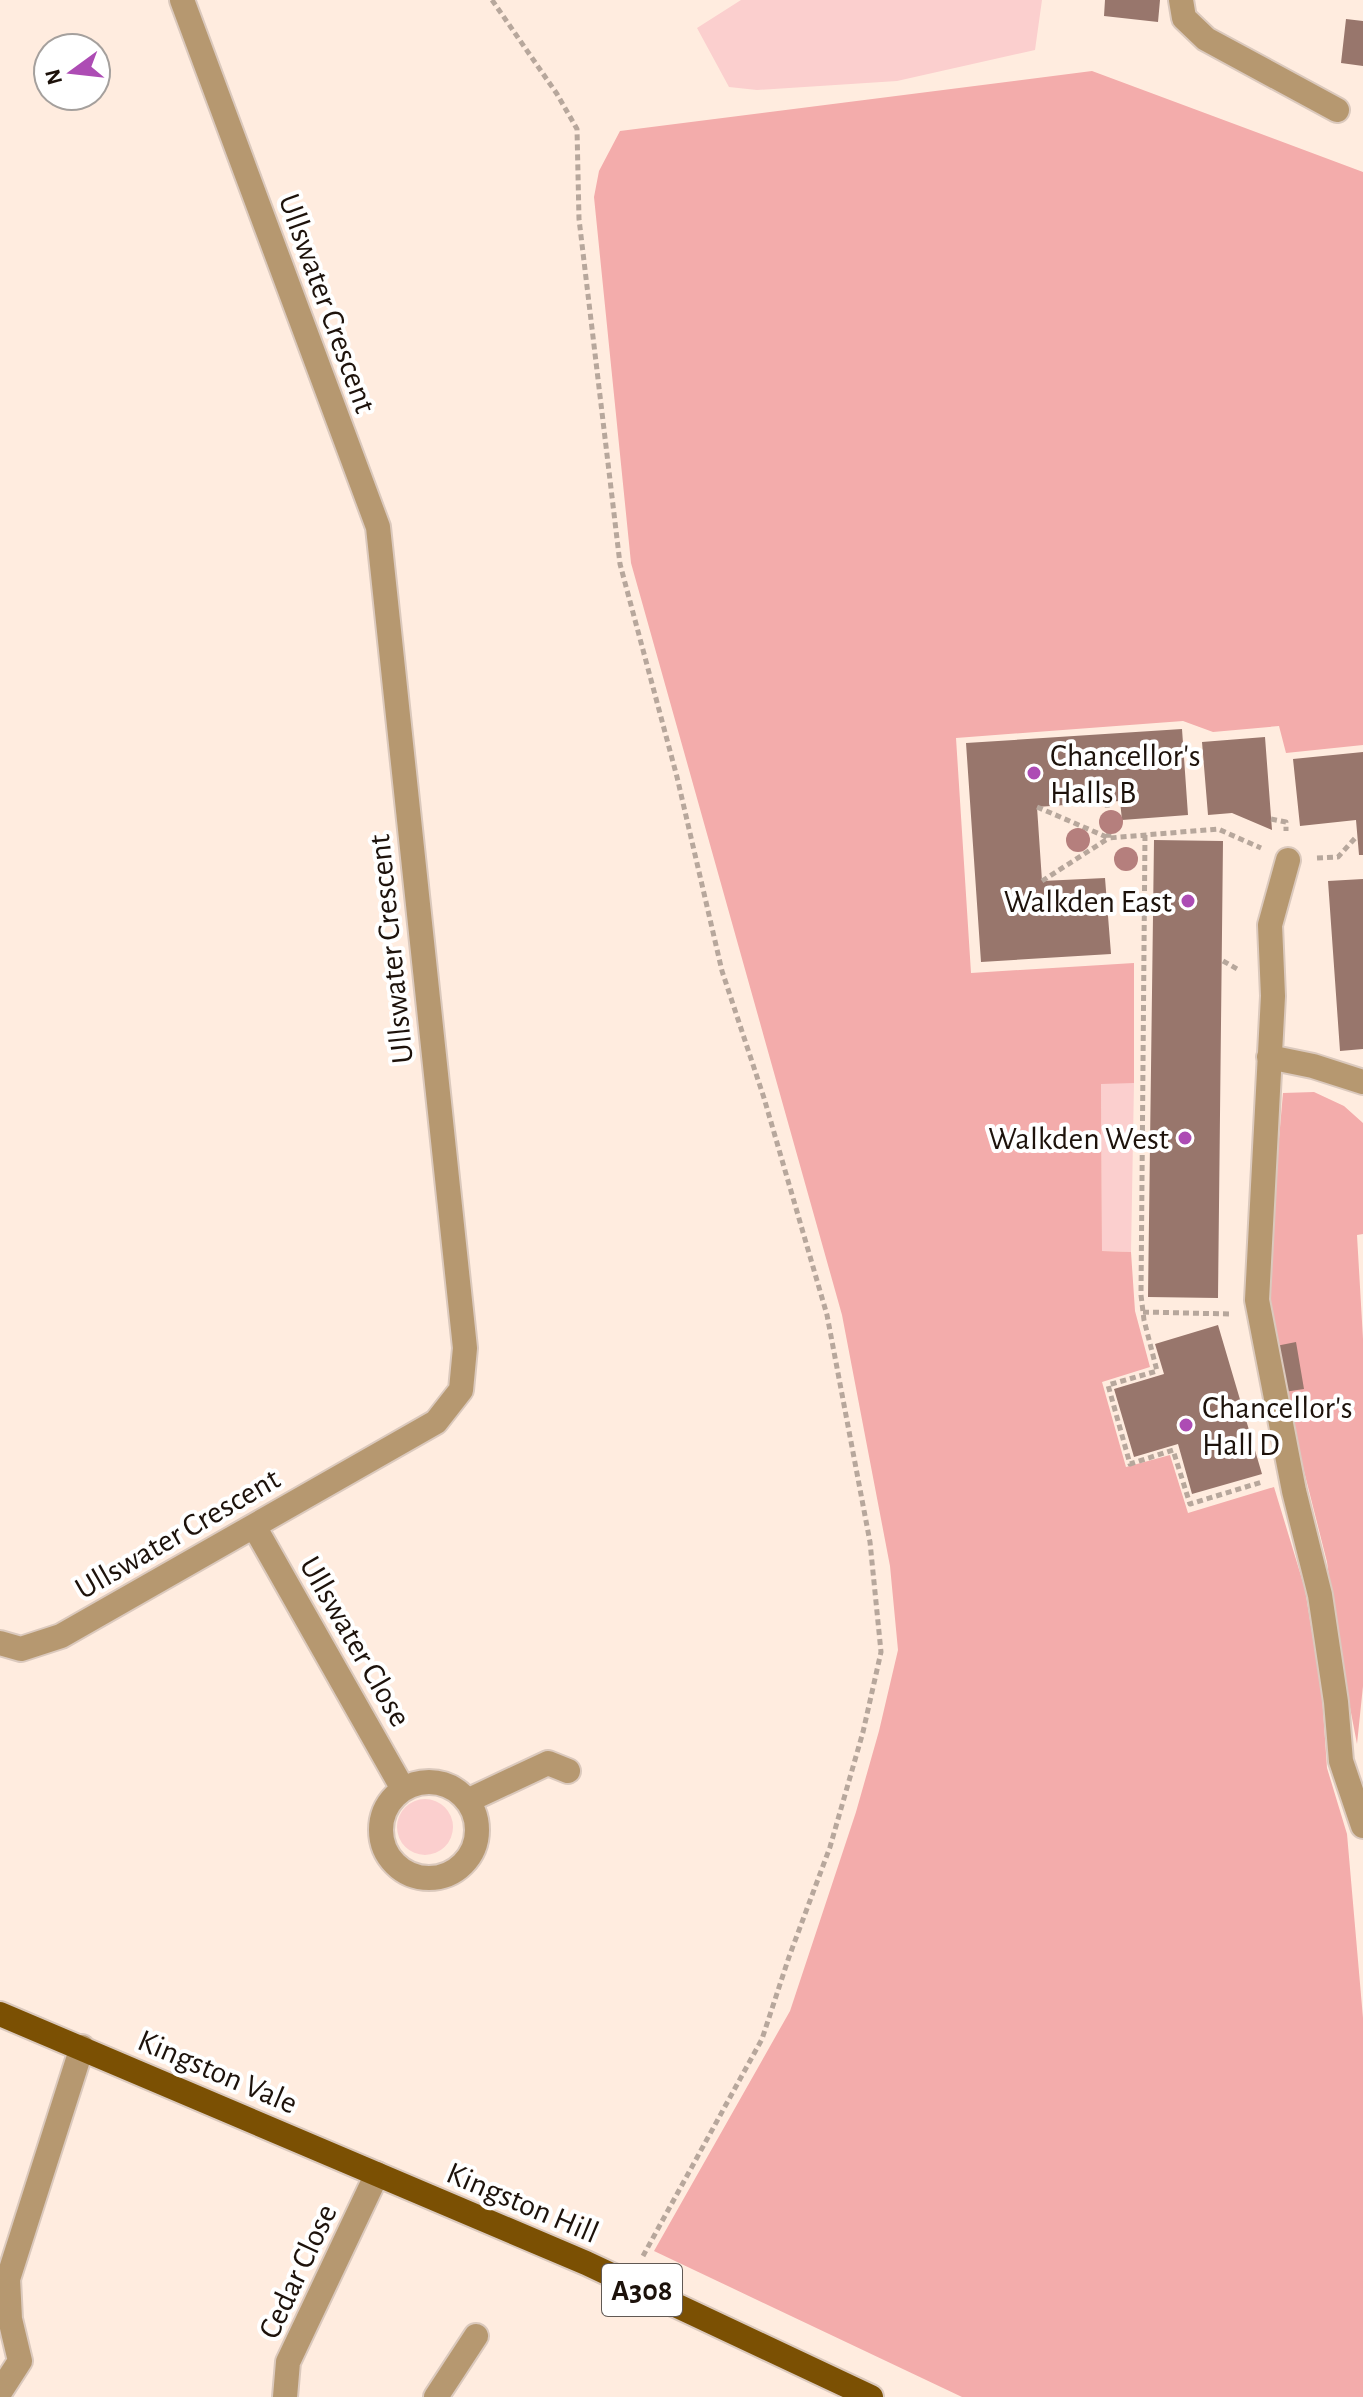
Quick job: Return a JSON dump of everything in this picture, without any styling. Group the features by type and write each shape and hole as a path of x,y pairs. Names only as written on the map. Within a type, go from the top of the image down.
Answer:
{"main road":[{"name":"Kingston Vale","path":"0,2014 411,2189"},
{"name":"Kingston Hill","path":"411,2189 586,2263 871,2397"}],"street":[{"name":"Ullswater Crescent","path":"0,1643 21,1649 61,1636 436,1422 461,1390 465,1348 378,527 182,0"},
{"path":"1181,0 1184,18 1206,39 1337,110"},
{"path":"1288,860 1270,925 1273,996 1257,1300 1291,1473 1320,1595 1336,1702 1341,1761 1363,1826"},
{"path":"1269,1057 1313,1066 1363,1082"},
{"name":"Ullswater Close","path":"254,1526 403,1789"},
{"path":"467,1801 548,1763 568,1771"},
{"path":"435,1782 451,1787 467,1801 475,1816 477,1832 474,1848 465,1862 453,1872 437,1878 414,1876 388,1856 381,1828 384,1811 403,1789 435,1782"},
{"path":"0,2392 20,2361 10,2319 8,2279 82,2047"},
{"name":"Cedar Close","path":"285,2397 288,2362 377,2174"},
{"path":"436,2397 476,2336"}],"path":[{"path":"492,0 557,94 577,129 579,219 620,564 677,777 722,971 764,1098 827,1315 870,1542 881,1652 863,1732 830,1847 762,2039 643,2256"},
{"path":"1107,802 1109,838"},
{"path":"1037,807 1109,838"},
{"path":"1042,881 1109,838 1218,829 1288,860 1338,857 1357,836"},
{"path":"1145,835 1143,1312 1157,1371 1108,1385 1130,1464 1173,1450 1190,1504 1291,1473"},
{"path":"1143,1312 1259,1315"}],"shaded area":[{"path":"741,0 1042,0 1035,50 897,81 757,90 729,87 697,28"},
{"path":"1092,71 1363,172 1363,745 1286,753 1279,726 1213,732 1183,721 956,738 971,973 1134,963 1134,1083 1101,1084 1102,1251 1131,1252 1135,1311 1150,1367 1102,1382 1126,1467 1170,1455 1188,1513 1274,1487 1305,1589 1322,1695 1327,1768 1347,1834 1363,2018 1363,2397 962,2397 654,2251 790,2011 856,1812 898,1650 890,1566 842,1315 631,563 594,197 599,171 620,131"},
{"path":"1101,1083 1134,1083 1131,1252 1102,1251"},
{"path":"1314,1092 1344,1106 1363,1123 1363,1234 1357,1235 1363,1339 1363,1686 1357,1744 1327,1562 1284,1392 1268,1278 1283,1093"},
{"path":"425,1799 445,1807 453,1827 445,1847 425,1855 405,1847 397,1827 405,1807"}],"building":[{"path":"1105,0 1160,0 1158,22 1104,16"},
{"path":"1346,19 1363,21 1363,66 1341,63"},
{"path":"1182,729 1188,815 1122,820 1120,801 1037,807 1042,881 1105,878 1111,954 981,962 966,743"},
{"path":"1265,737 1272,830 1232,813 1208,815 1202,742"},
{"path":"1363,752 1363,855 1359,855 1356,820 1300,826 1293,759"},
{"path":"1154,840 1223,841 1218,1298 1148,1297"},
{"path":"1363,879 1363,1049 1340,1051 1328,881"},
{"name":"Chancellor's Hall D","path":"1218,1325 1262,1474 1192,1494 1178,1444 1134,1457 1114,1389 1164,1374 1155,1344"},
{"path":"1296,1342 1304,1389 1284,1392 1276,1346"}],"place":[{"name":"Chancellor's Halls B","path":"1034,773"},
{"name":"Walkden East","path":"1188,901"},
{"name":"Walkden West","path":"1185,1138"},
{"name":"Chancellor's Hall D","path":"1186,1425"}]}
